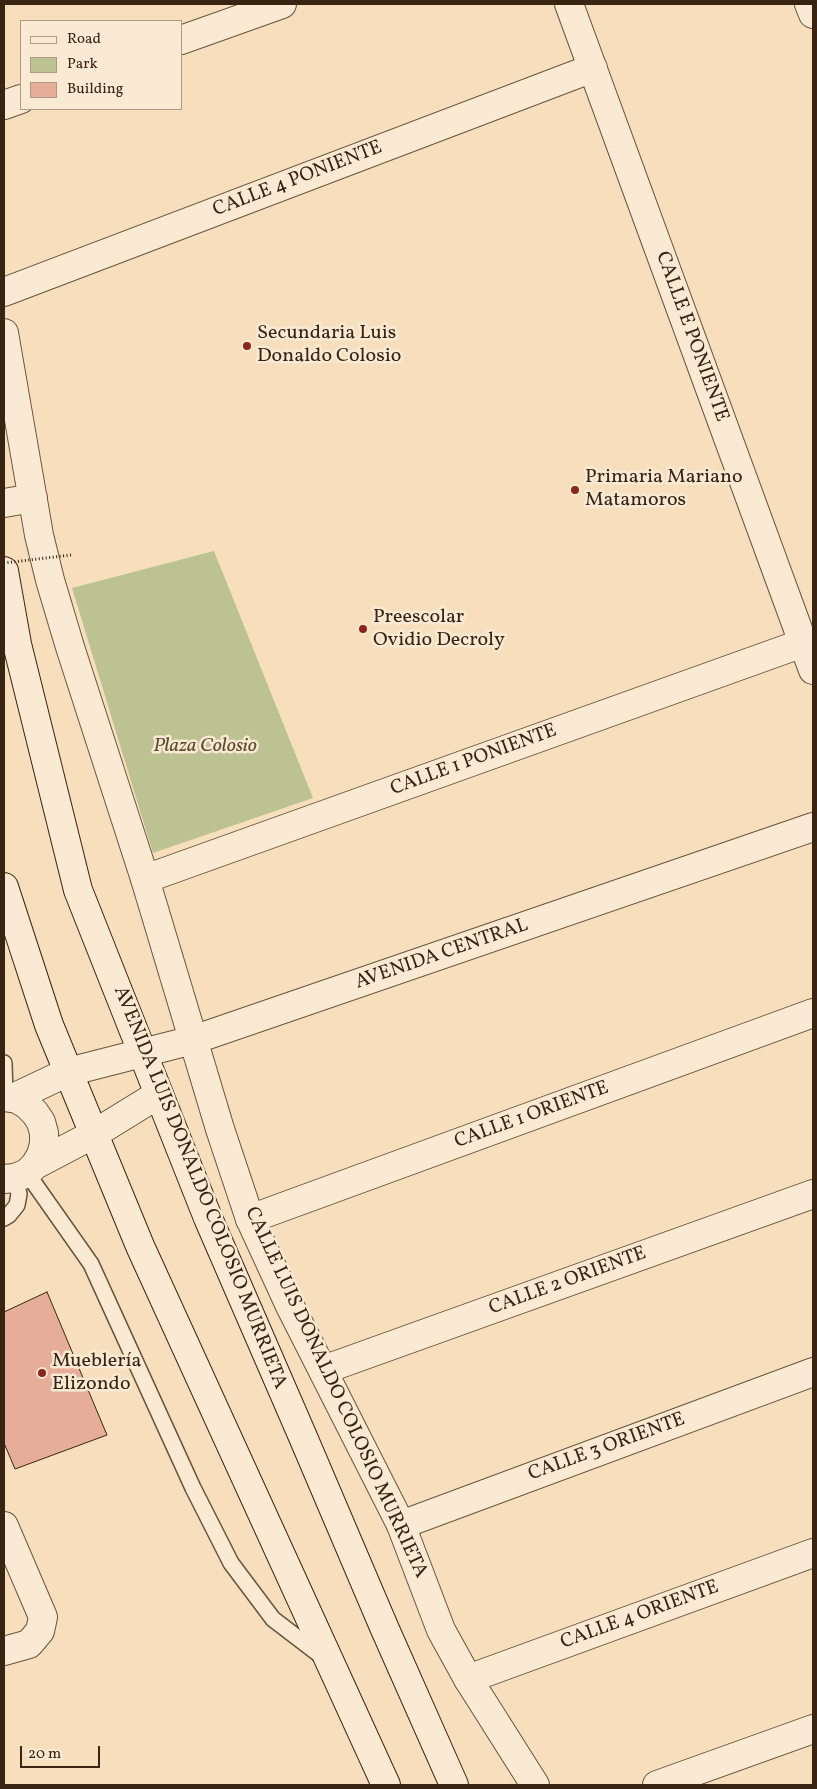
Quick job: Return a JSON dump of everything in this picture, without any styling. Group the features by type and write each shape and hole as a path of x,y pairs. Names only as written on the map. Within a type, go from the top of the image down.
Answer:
{"street":[{"path":"182,40 282,4"},
{"name":"CALLE E PONIENTE","path":"569,4 813,670"},
{"path":"809,4 813,14"},
{"name":"CALLE 4 PONIENTE","path":"4,292 593,68"},
{"path":"4,105 20,99"},
{"name":"CALLE LUIS DONALDO COLOSIO MURRIETA","path":"4,333 33,498 50,580 145,880 220,1129 250,1219 290,1306 401,1525 441,1630 468,1679 535,1785"},
{"path":"4,503 33,498"},
{"name":"AVENIDA LUIS DONALDO COLOSIO MURRIETA","path":"4,572 17,644 78,890 208,1218 454,1785"},
{"name":"CALLE 1 PONIENTE","path":"145,880 803,643"},
{"name":"AVENIDA CENTRAL","path":"7,1098 68,1072 193,1040 813,827"},
{"path":"4,887 50,1025 140,1246 386,1785"},
{"name":"CALLE 1 ORIENTE","path":"250,1219 813,1013"},
{"path":"20,1174 94,1134 159,1094"},
{"path":"7,1098 27,1104 41,1122 44,1144 41,1156 20,1174"},
{"name":"CALLE 2 ORIENTE","path":"323,1370 813,1194"},
{"name":"CALLE 3 ORIENTE","path":"401,1525 813,1372"},
{"path":"4,1526 43,1617 40,1631 29,1644 4,1651"},
{"name":"CALLE 4 ORIENTE","path":"468,1679 813,1553"},
{"path":"657,1785 813,1729"}],"lane":[{"path":"4,1063 7,1098"},
{"path":"4,1218 17,1205 20,1174"},
{"path":"20,1174 91,1264 193,1488 231,1563 273,1619 330,1663"}],"path":[{"path":"4,563 71,555"}],"green space":[{"name":"Plaza Colosio","path":"214,551 313,798 153,853 72,588"}],"building":[{"name":"Mueblería Elizondo","path":"47,1292 107,1435 15,1469 4,1443 4,1312"}],"place":[{"name":"Secundaria Luis Donaldo Colosio","path":"247,346"},
{"name":"Primaria Mariano Matamoros","path":"575,490"},
{"name":"Preescolar Ovidio Decroly","path":"363,629"},
{"name":"Mueblería Elizondo","path":"42,1373"}]}
